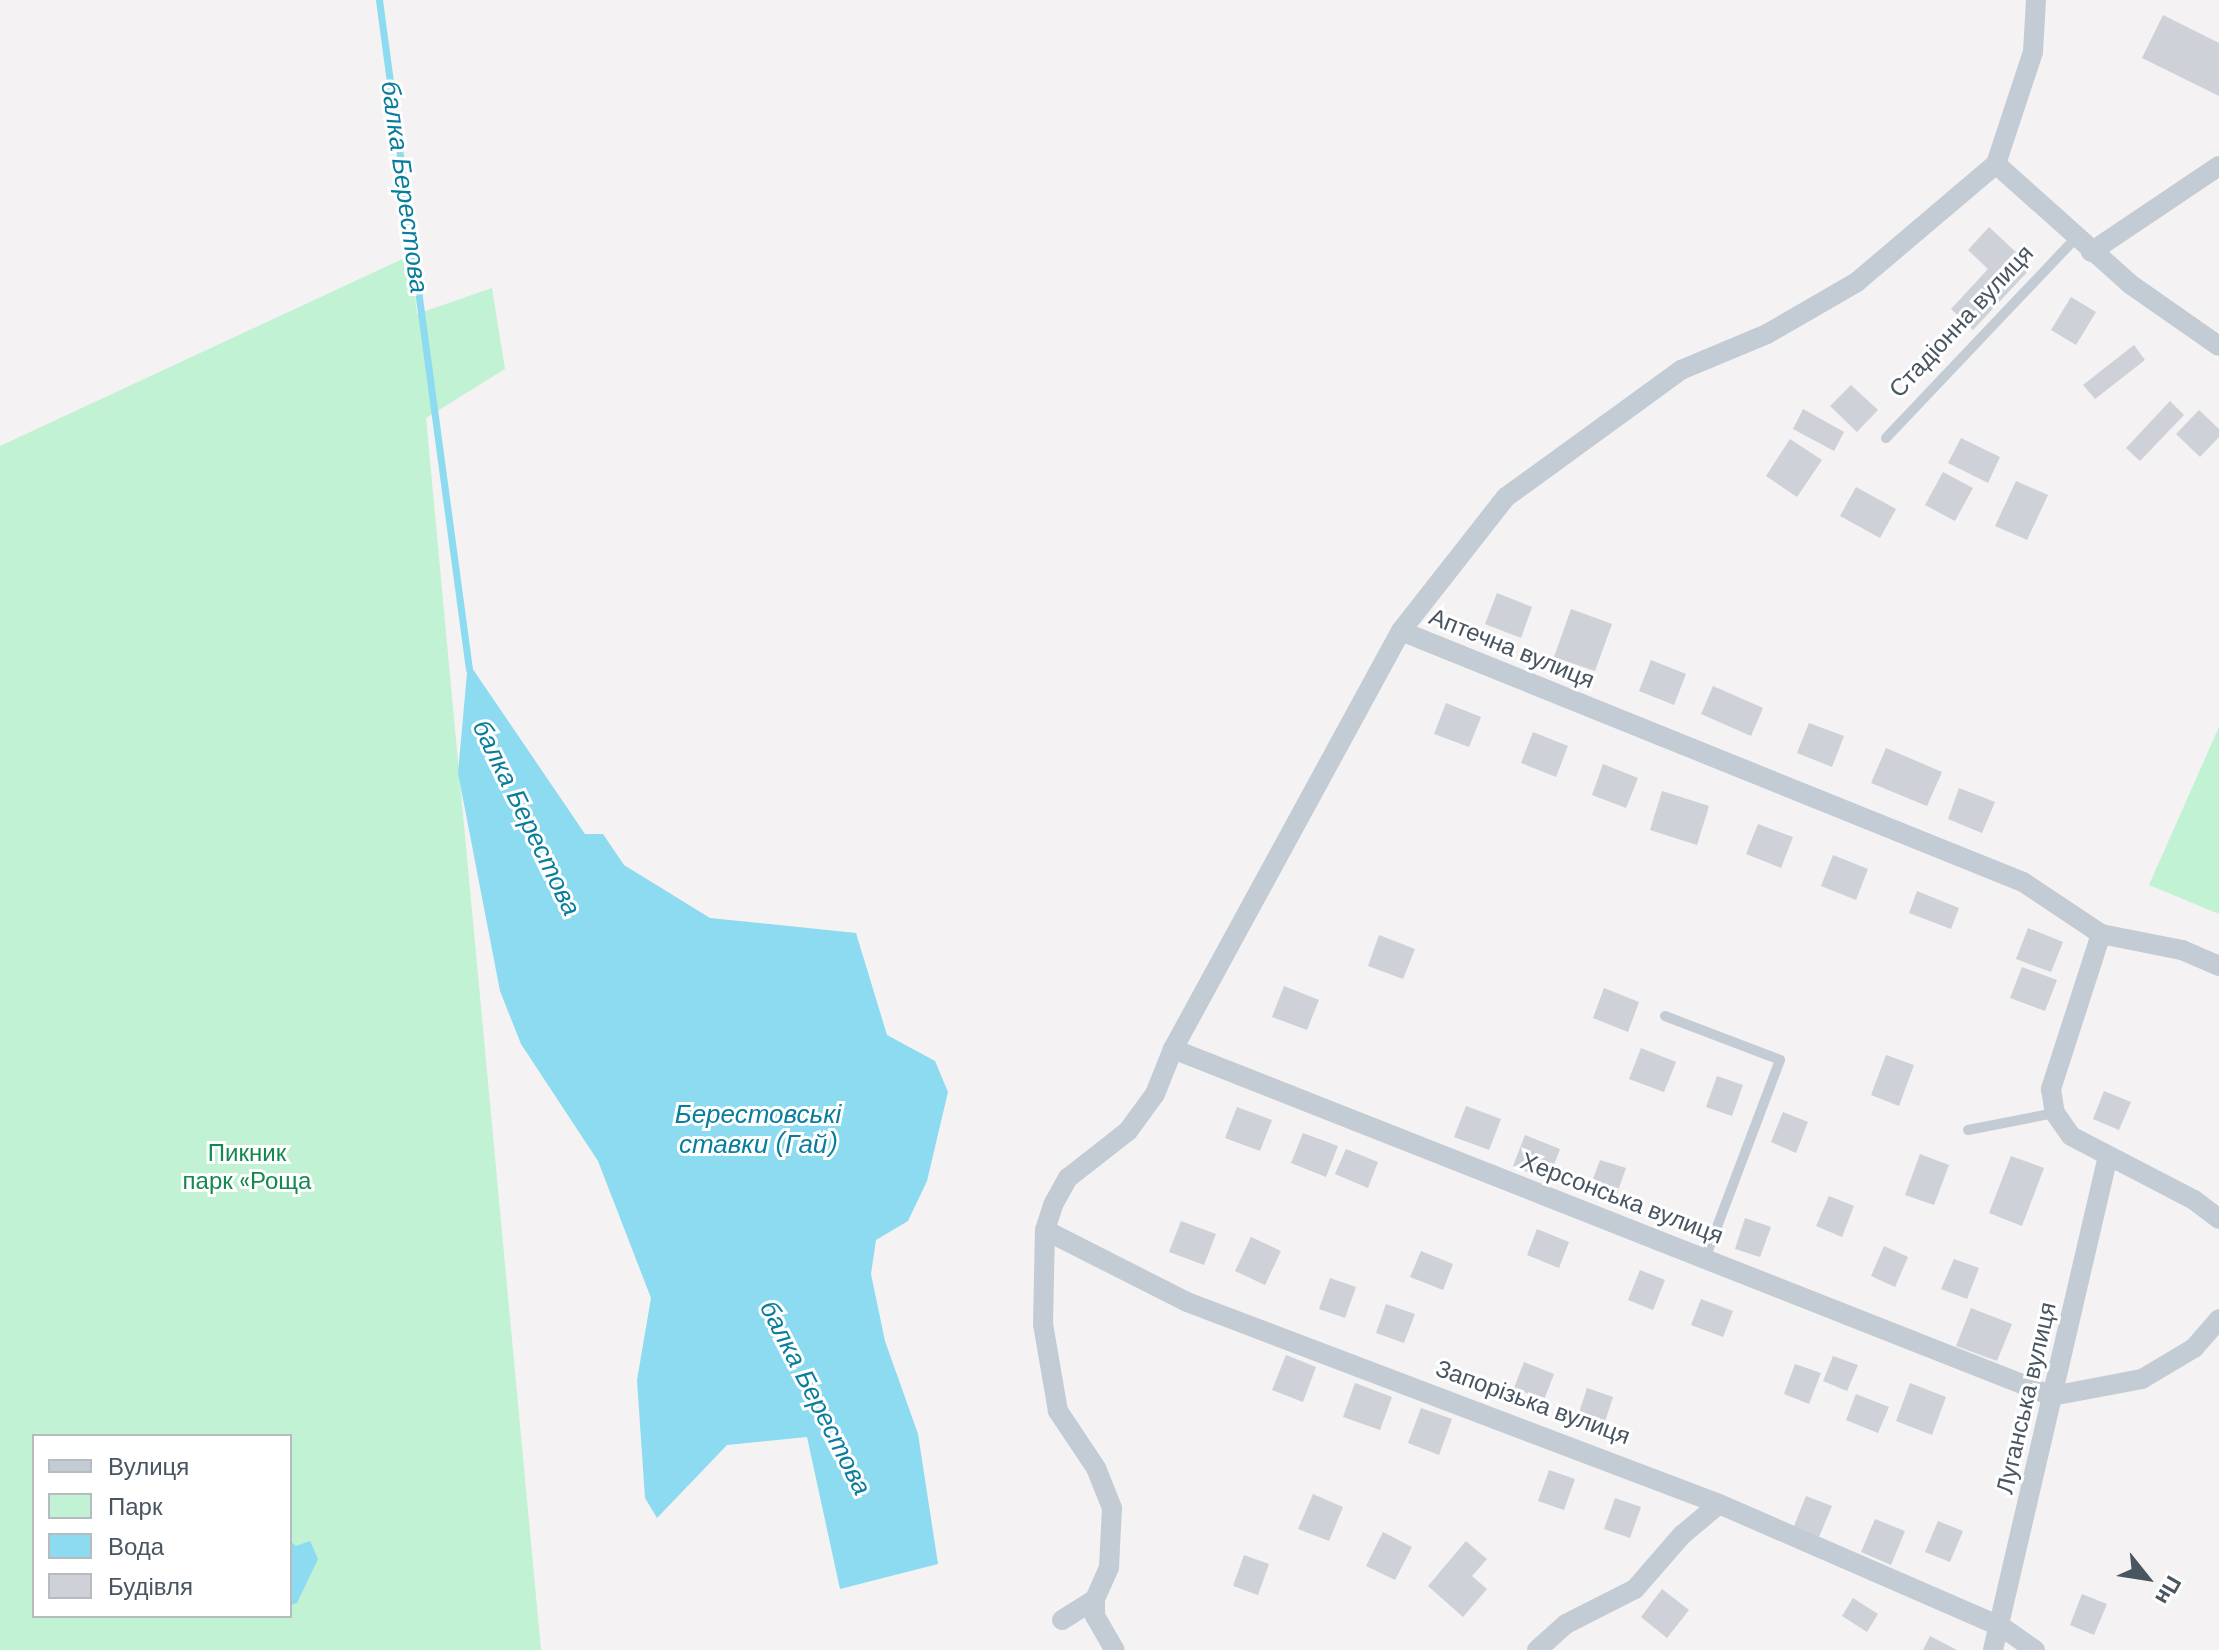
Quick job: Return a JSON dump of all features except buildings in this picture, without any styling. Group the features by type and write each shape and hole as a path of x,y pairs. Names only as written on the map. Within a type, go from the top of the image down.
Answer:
{"street":[{"path":"2036,0 2033,52 1996,164 2083,246 2219,346"},
{"name":"Аптечна вулиця","path":"1996,164 1857,282 1767,334 1681,370 1506,497 1401,631 2023,882 2101,934 2182,950 2219,966"},
{"path":"2083,246 2219,166"},
{"path":"1115,1650 1095,1616 1095,1599 1109,1567 1112,1508 1096,1468 1058,1411 1043,1324 1045,1230 1068,1178 1128,1131 1155,1094 1173,1049 1401,631"},
{"path":"2101,934 2051,1089 2055,1113 2071,1136 2194,1200 2219,1219"},
{"name":"Херсонська вулиця","path":"1173,1049 2052,1396"},
{"name":"Луганська вулиця","path":"1993,1650 2002,1627 2108,1156"},
{"name":"Запорізька вулиця","path":"1045,1230 1187,1302 1719,1504 2002,1627 2035,1650"},
{"path":"2052,1396 2142,1379 2194,1348 2219,1319"},
{"path":"1537,1650 1566,1624 1635,1589 1682,1535 1719,1504"},
{"path":"1062,1620 1095,1599"}],"lane":[{"name":"Стадіонна вулиця","path":"1886,438 2083,246"},
{"path":"1665,1016 1780,1060 1705,1259"},
{"path":"1968,1130 2055,1113"}],"green space":[{"name":"Пикник парк «Роща","path":"411,255 417,314 492,288 505,369 426,418 541,1650 0,1650 0,446"},
{"path":"2219,727 2219,914 2149,885"}],"water":[{"name":"Берестовські ставки (Гай)","path":"468,662 585,834 603,834 624,865 710,918 856,933 887,1035 935,1061 948,1092 927,1181 908,1221 876,1240 871,1274 885,1341 918,1434 938,1564 840,1589 807,1437 727,1445 657,1518 645,1498 637,1380 651,1298 598,1161 521,1044 500,991 458,773"},
{"path":"310,1541 318,1559 297,1603 292,1604 292,1543 296,1546"}],"waterway":[{"name":"балка Берестова","path":"379,0 469,669"}]}
